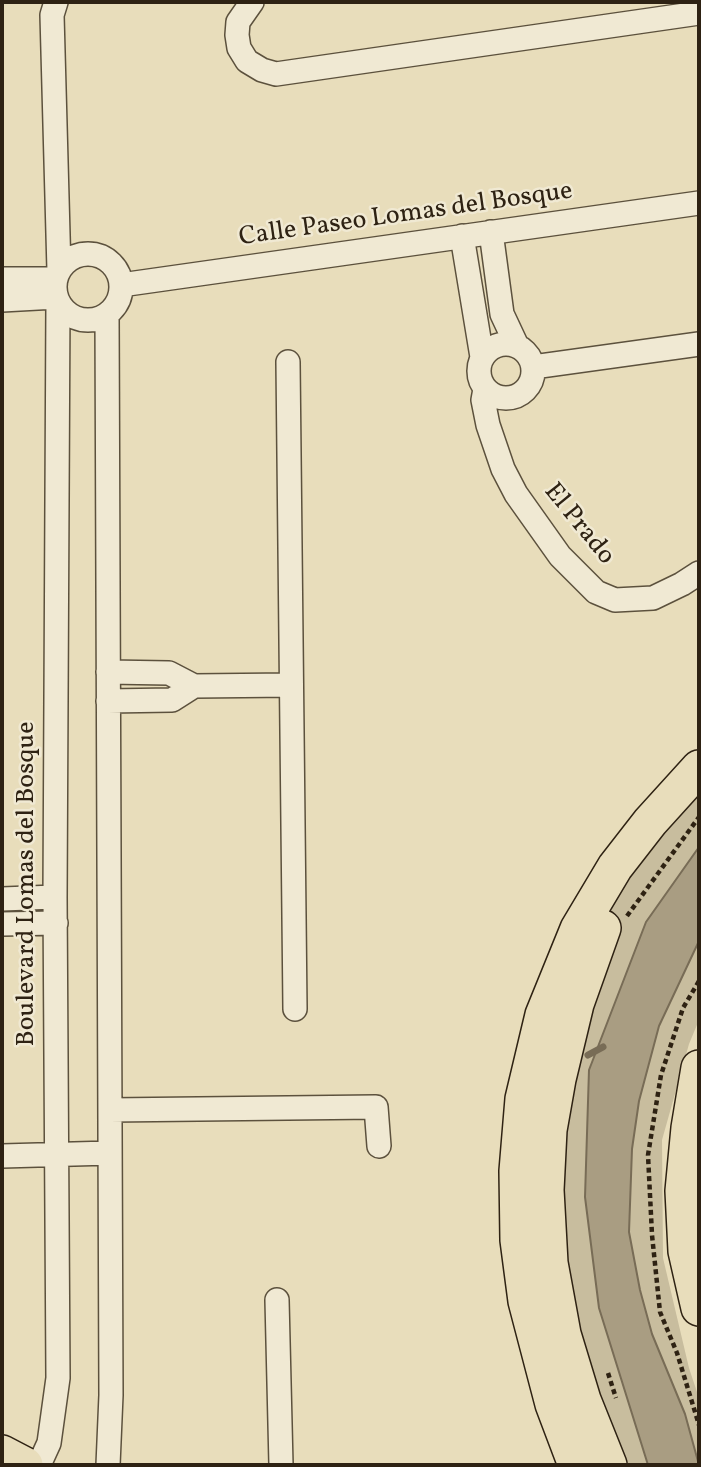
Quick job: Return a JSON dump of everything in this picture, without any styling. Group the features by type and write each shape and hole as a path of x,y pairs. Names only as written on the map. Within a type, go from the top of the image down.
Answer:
{"main road":[{"path":"576,1465 553,1404 526,1301 519,1240 517,1171 523,1099 543,1015 578,929 615,867 650,822 699,768"},
{"path":"609,1465 583,1400 563,1334 550,1263 546,1190 549,1130 576,1004 605,923 650,822"},
{"path":"699,1068 690,1117 683,1191 686,1251 699,1308"}],"street":[{"name":"Boulevard Lomas del Bosque","path":"21,1462 49,1443 58,1378 55,897 58,287 52,15 55,2"},
{"path":"251,2 238,22 239,48 247,61 276,74 699,13"},
{"name":"Calle Paseo Lomas del Bosque","path":"121,285 699,203"},
{"path":"462,236 482,357 478,374 485,389 498,397 508,398 517,396 529,386 533,367 527,354 517,346 502,314 491,232"},
{"path":"95,255 110,263 121,285 117,301 107,314 91,320 75,318 68,314 58,287 71,260 78,256 95,255"},
{"path":"2,279 58,287"},
{"path":"2,300 58,287"},
{"path":"107,314 111,1419 108,1465"},
{"path":"533,367 699,344"},
{"path":"482,357 497,345 517,346"},
{"path":"288,362 295,1009"},
{"name":"El Prado","path":"485,389 483,400 488,425 503,469 516,494 560,555 597,592 615,600 653,598 699,573"},
{"path":"108,672 169,673 194,686 291,685"},
{"path":"108,701 173,700 194,686"},
{"path":"2,899 55,897"},
{"path":"2,925 56,923"},
{"path":"110,1110 376,1107 379,1146"},
{"path":"2,1156 110,1153"},
{"path":"277,1300 281,1465"}],"path":[{"path":"624,926 627,915 699,817"},
{"path":"605,1365 617,1402"}],"shaded area":[{"path":"699,772 699,1020 689,1044 662,1140 663,1258 689,1368 699,1398 699,1465 628,1465 590,1380 567,1296 558,1150 605,924 651,823"},
{"path":"699,847 699,941 659,1026 639,1101 632,1149 629,1232 652,1334 685,1414 699,1465 648,1465 599,1308 585,1197 589,1070 646,922"}],"waterway":[{"path":"588,1055 603,1047"}]}
